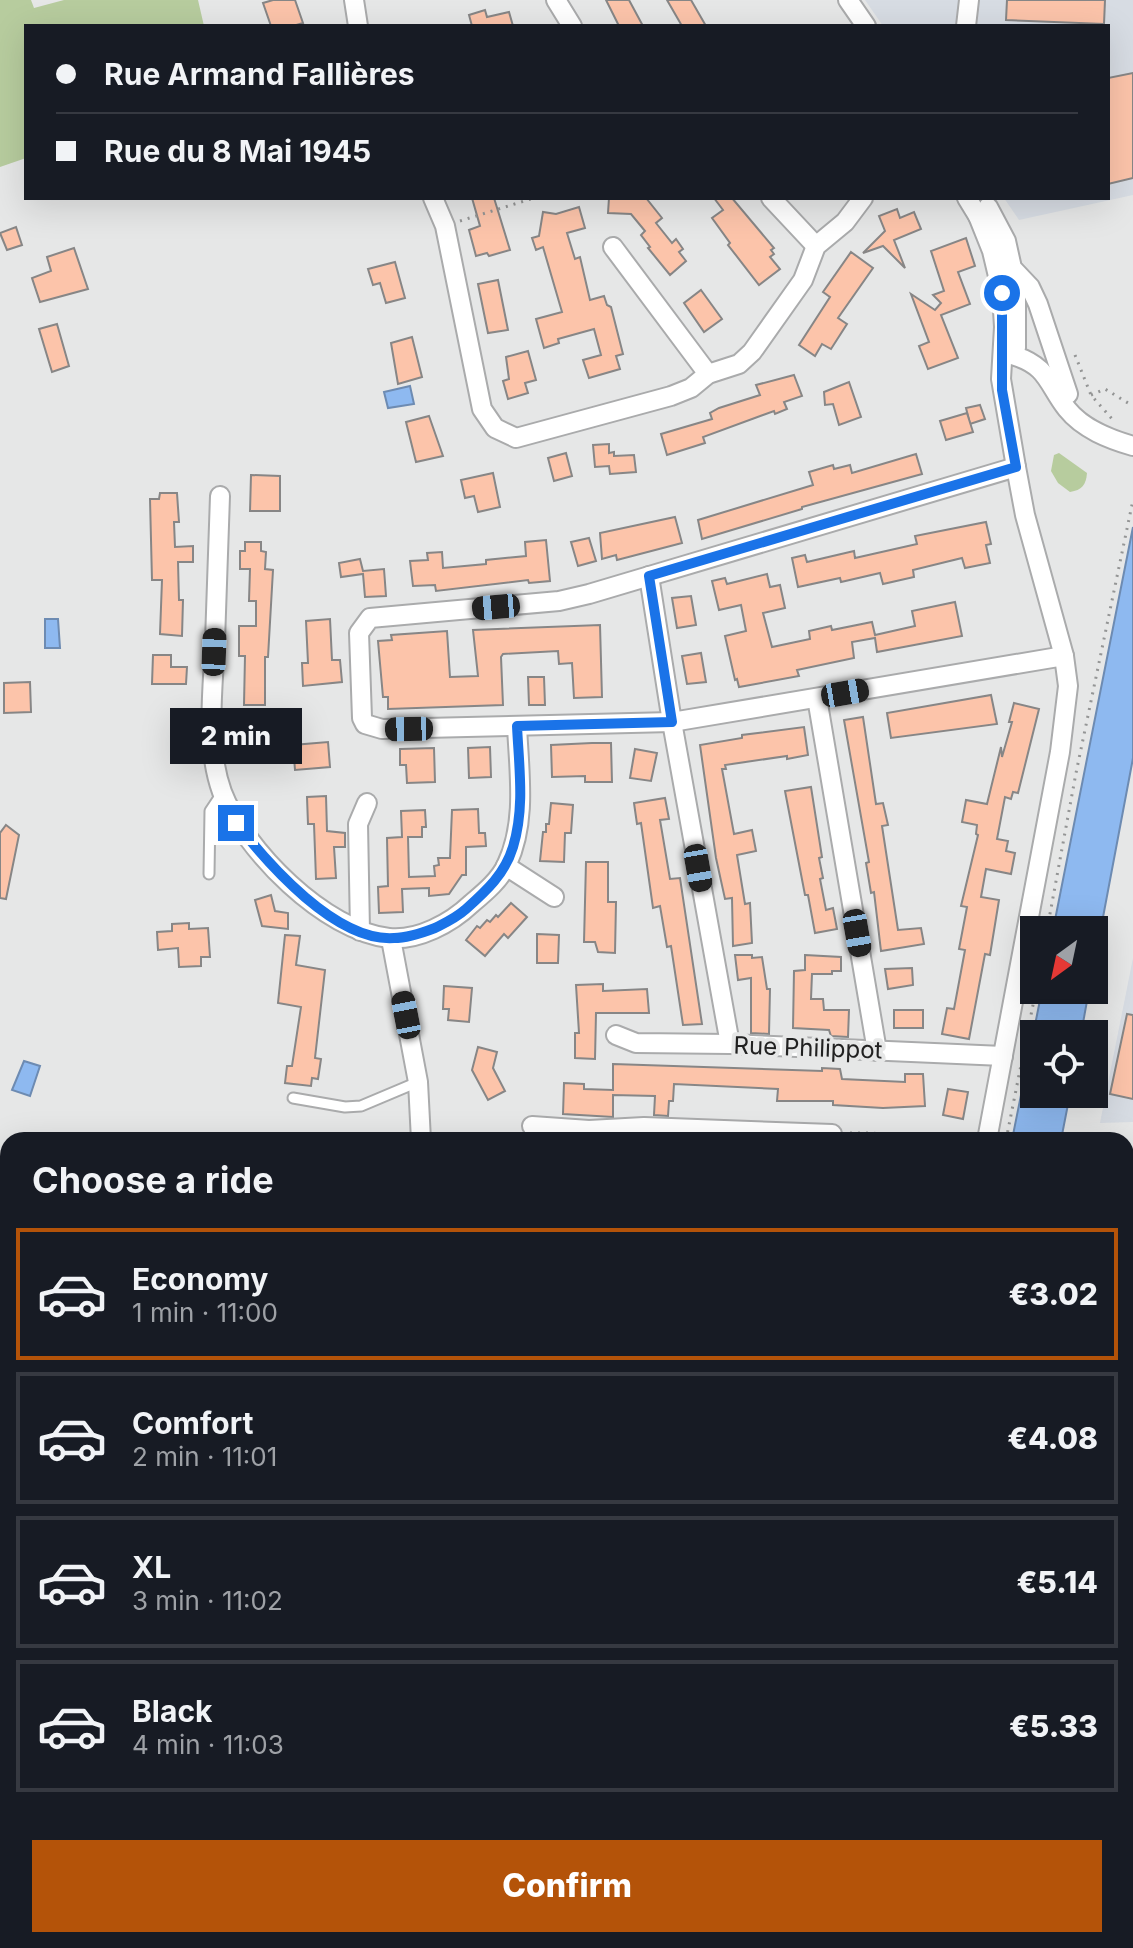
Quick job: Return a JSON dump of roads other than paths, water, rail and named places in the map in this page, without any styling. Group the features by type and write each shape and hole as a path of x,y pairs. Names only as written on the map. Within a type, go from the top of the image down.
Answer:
{"street":[{"path":"354,0 358,24"},
{"path":"556,0 571,24"},
{"path":"848,0 865,24"},
{"path":"966,24 969,0"},
{"path":"434,200 445,226 482,409 495,428 506,435 523,437 671,396 691,388 708,374 739,364 752,352 803,280 816,246 839,229 861,200"},
{"path":"773,200 816,246"},
{"path":"980,207 992,213 1006,241 1012,268 1017,335 1006,410"},
{"path":"980,207 1000,249 1008,290 1010,342 1015,356 1030,362 1049,378 1068,411 1081,422 1105,437 1133,446"},
{"path":"980,207 1002,293 1001,379 1016,467 1025,515 1067,677 1067,708 989,1132"},
{"path":"613,247 708,374"},
{"path":"1012,268 1030,287 1038,304 1068,395 1081,422"},
{"path":"1011,381 1017,371 1028,367 1049,378"},
{"path":"1016,467 559,601 370,618 359,633 362,718 365,724 382,729 672,722 1064,656"},
{"path":"220,496 212,699 214,762 222,792 236,823 260,854 310,901 335,920 391,939 420,934 455,919 492,885 506,866 514,845 521,804 517,726"},
{"path":"649,576 730,1044"},
{"path":"817,698 877,1051"},
{"path":"360,931 358,824 367,803"},
{"path":"506,866 554,897"},
{"path":"391,939 418,1082 421,1132"},
{"name":"Rue Philippot","path":"616,1035 636,1043 1003,1056"},
{"path":"532,1126 738,1132"}],"lane":[{"path":"209,874 210,811 222,792"},
{"path":"293,1098 345,1107 361,1106 418,1082"}],"water":[{"path":"410,386 414,404 388,408 384,392"},
{"path":"1133,527 1133,758 1103,916 1056,916"},
{"path":"45,619 58,619 60,648 45,648"},
{"path":"1039,1004 1086,1004 1084,1020 1036,1020"},
{"path":"24,1061 40,1066 30,1096 12,1090"},
{"path":"1020,1100 1020,1108 1067,1108 1063,1132 1014,1132"}]}
